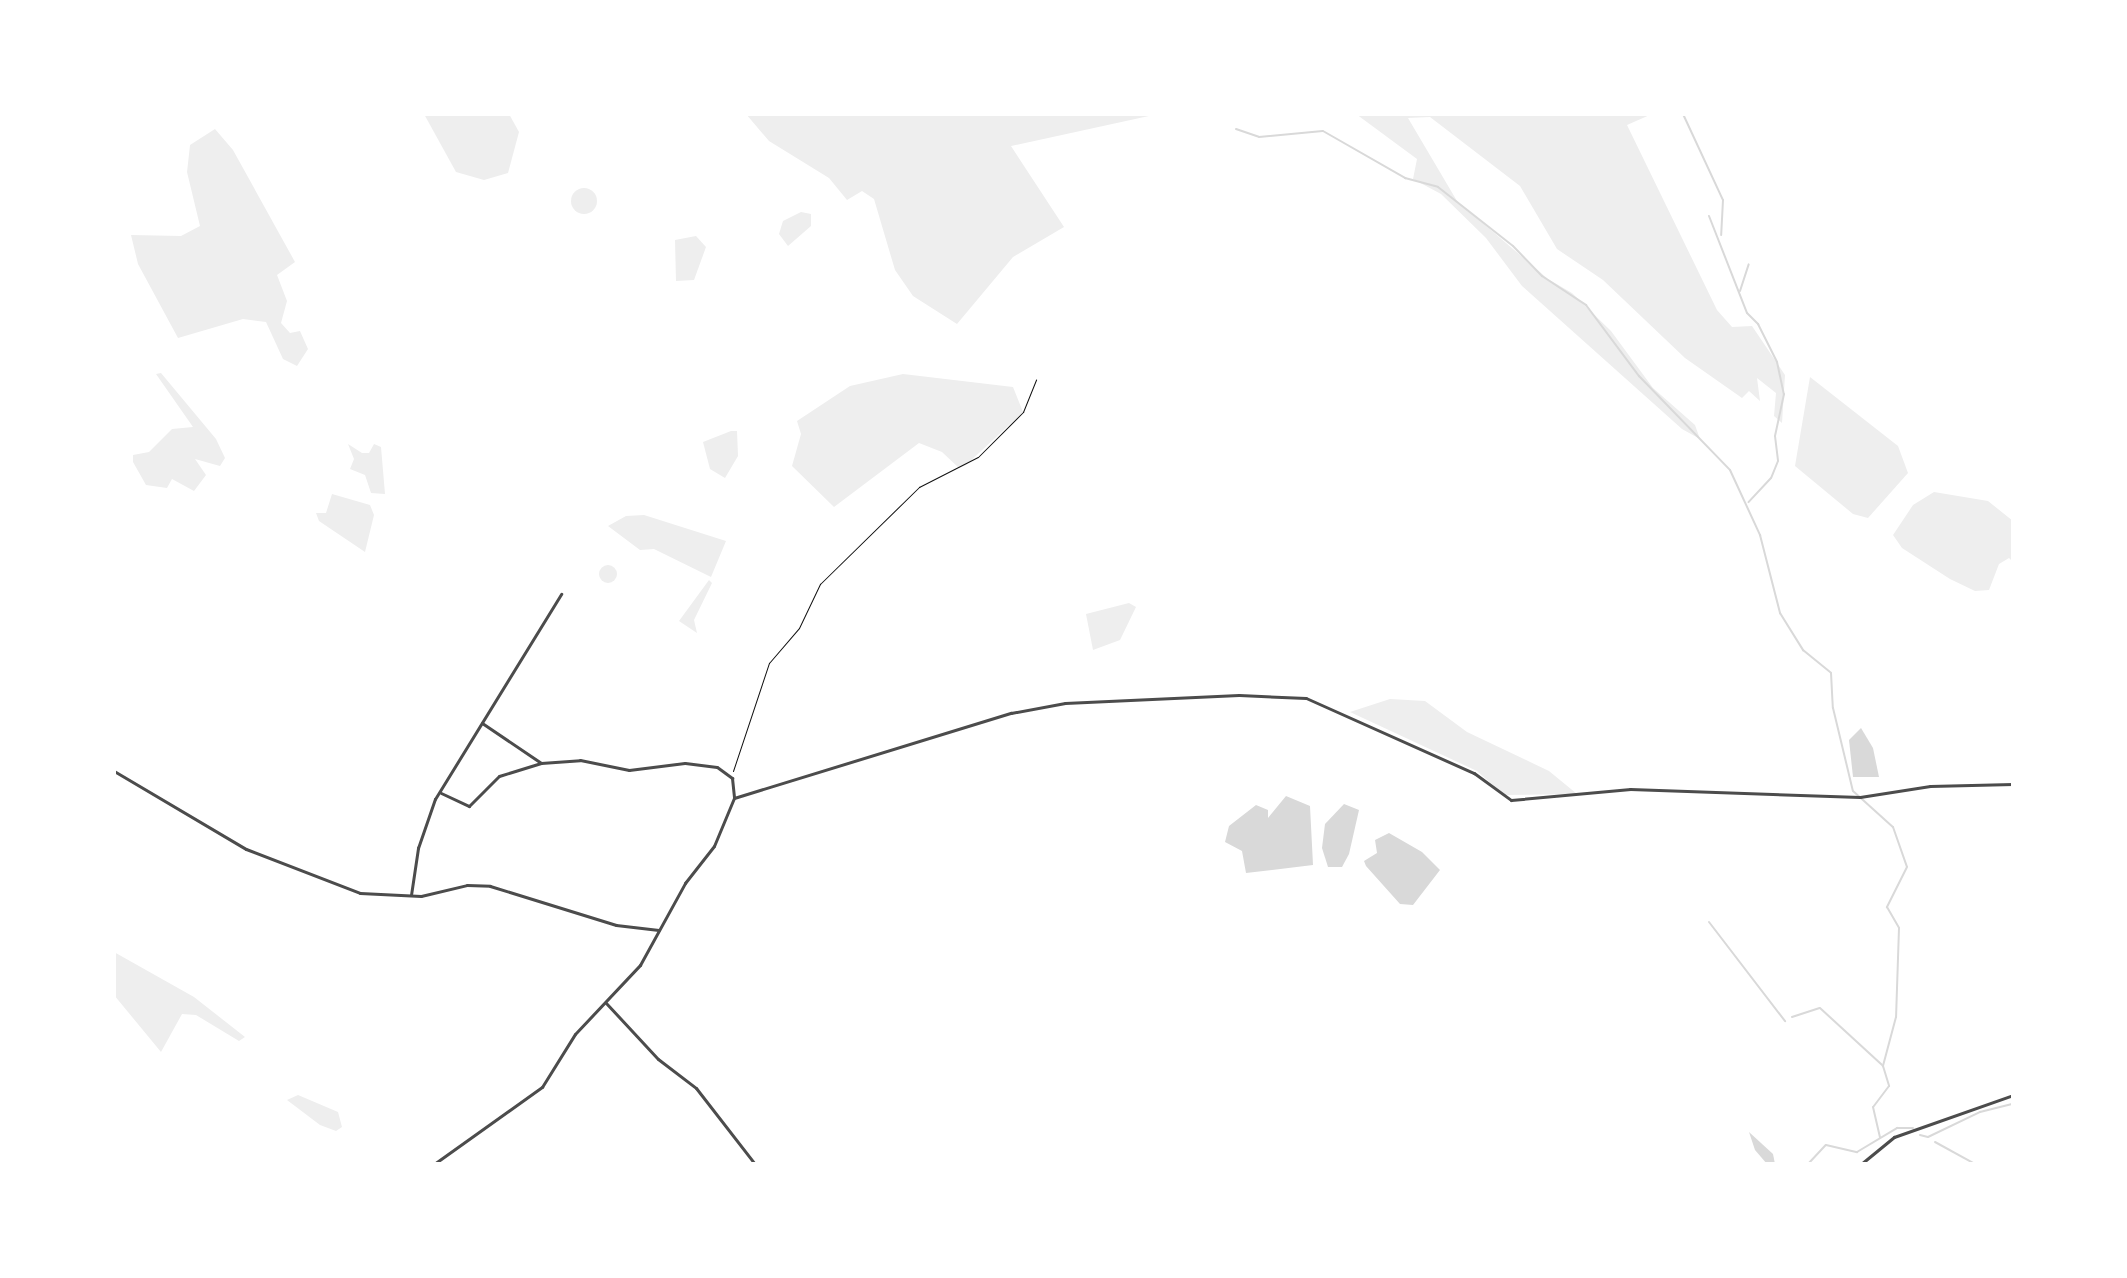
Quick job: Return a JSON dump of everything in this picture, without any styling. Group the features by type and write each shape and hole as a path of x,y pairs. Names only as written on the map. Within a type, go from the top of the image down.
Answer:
{"street":[{"path":"411,895 418,848 441,793 561,594"},
{"path":"734,798 1011,713 1065,703 1239,695 1324,703 1474,773 1511,800 1579,798 1630,789 1856,796 1930,786 2013,784"},
{"path":"482,723 541,763"},
{"path":"434,1164 542,1087 575,1034 640,965 685,883 714,846 734,798 732,778 706,764 629,770 580,760 541,763 499,776 469,806 441,793"},
{"path":"114,771 203,826 303,874 369,894 411,895 490,886 616,925 659,930"},
{"path":"606,1002 658,1059 696,1088 755,1164"},
{"path":"1861,1164 1894,1137 2013,1095"}],"path":[{"path":"732,778 769,663 799,628 820,584 919,487 978,457 1023,412 1036,379"}],"shaded area":[{"path":"424,114 509,114 519,132 508,173 484,180 456,172"},
{"path":"746,114 1158,114 1011,146 1064,227 1013,257 957,324 913,296 895,270 874,199 862,191 847,200 829,178 769,141"},
{"path":"1356,114 1652,114 1627,125 1717,310 1732,327 1752,326 1785,375 1782,423 1774,416 1776,393 1757,378 1760,401 1749,391 1742,398 1685,358 1603,280 1557,249 1520,186 1430,117 1408,118 1457,201 1548,279 1572,293 1611,331 1653,388 1695,425 1700,439 1682,429 1522,286 1486,238 1441,194 1413,179 1417,159"},
{"path":"215,129 233,150 295,262 277,275 287,301 281,323 290,333 300,331 308,349 297,366 283,359 266,322 243,319 178,338 138,264 131,235 181,236 200,226 187,172 190,145"},
{"path":"584,188 593,192 597,201 593,210 584,214 575,210 571,201 575,192"},
{"path":"801,212 811,214 811,226 788,246 779,234 783,221"},
{"path":"696,236 706,247 694,280 676,281 675,240"},
{"path":"161,373 216,439 225,458 220,466 195,459 206,475 194,491 172,479 167,488 146,485 133,462 133,455 149,452 172,429 193,427 156,374"},
{"path":"903,374 1013,387 1023,412 966,465 959,468 942,452 919,443 834,507 792,466 801,434 797,421 850,386"},
{"path":"1810,377 1898,446 1908,473 1868,518 1853,514 1795,466"},
{"path":"737,431 738,456 725,478 710,469 703,442"},
{"path":"348,444 362,453 369,453 374,444 381,447 385,494 371,493 365,475 350,469 354,459"},
{"path":"1934,492 1988,501 2013,521 2013,562 2009,558 1999,564 1989,590 1975,591 1950,579 1902,548 1893,535 1913,505"},
{"path":"332,494 370,505 374,515 365,552 319,521 316,513 326,513"},
{"path":"644,515 726,541 711,577 654,549 640,550 608,526 626,516"},
{"path":"608,565 617,574 608,583 599,574"},
{"path":"709,580 712,583 694,620 697,633 679,621"},
{"path":"1129,603 1136,607 1120,640 1093,650 1086,614"},
{"path":"1390,699 1425,701 1467,732 1549,771 1577,794 1504,795 1477,771 1350,712"},
{"path":"1861,728 1873,748 1879,777 1853,777 1849,740"},
{"path":"1286,796 1310,806 1313,865 1246,873 1242,851 1225,842 1229,826 1256,805 1268,810 1268,818"},
{"path":"1344,804 1359,810 1349,854 1342,867 1328,867 1322,848 1325,824"},
{"path":"1389,833 1422,852 1440,870 1413,905 1400,904 1364,861 1377,853 1375,840"},
{"path":"114,952 194,997 245,1037 239,1041 196,1015 182,1014 161,1052 114,995"},
{"path":"298,1095 338,1112 342,1127 336,1131 320,1125 287,1100"},
{"path":"1749,1132 1773,1154 1775,1164 1767,1164 1755,1150"}],"waterway":[{"path":"1683,114 1723,200 1721,235"},
{"path":"1236,129 1259,137 1323,131 1405,178 1438,187 1513,246 1542,276 1586,305 1639,376 1730,470 1760,535 1780,613 1803,650 1831,673 1833,708 1853,791 1893,827 1907,867 1887,907 1899,928 1896,1017 1883,1066 1889,1086 1873,1107 1880,1137"},
{"path":"1709,216 1747,313 1758,324 1777,362 1784,394 1775,436 1778,461 1771,478 1749,502"},
{"path":"1740,291 1749,264"},
{"path":"1709,922 1785,1021"},
{"path":"1792,1017 1820,1008 1882,1065"},
{"path":"1920,1135 1928,1137 1980,1112 2013,1104"},
{"path":"1808,1164 1826,1145 1857,1152 1897,1128 1913,1128"},
{"path":"1935,1142 1975,1164"}]}
